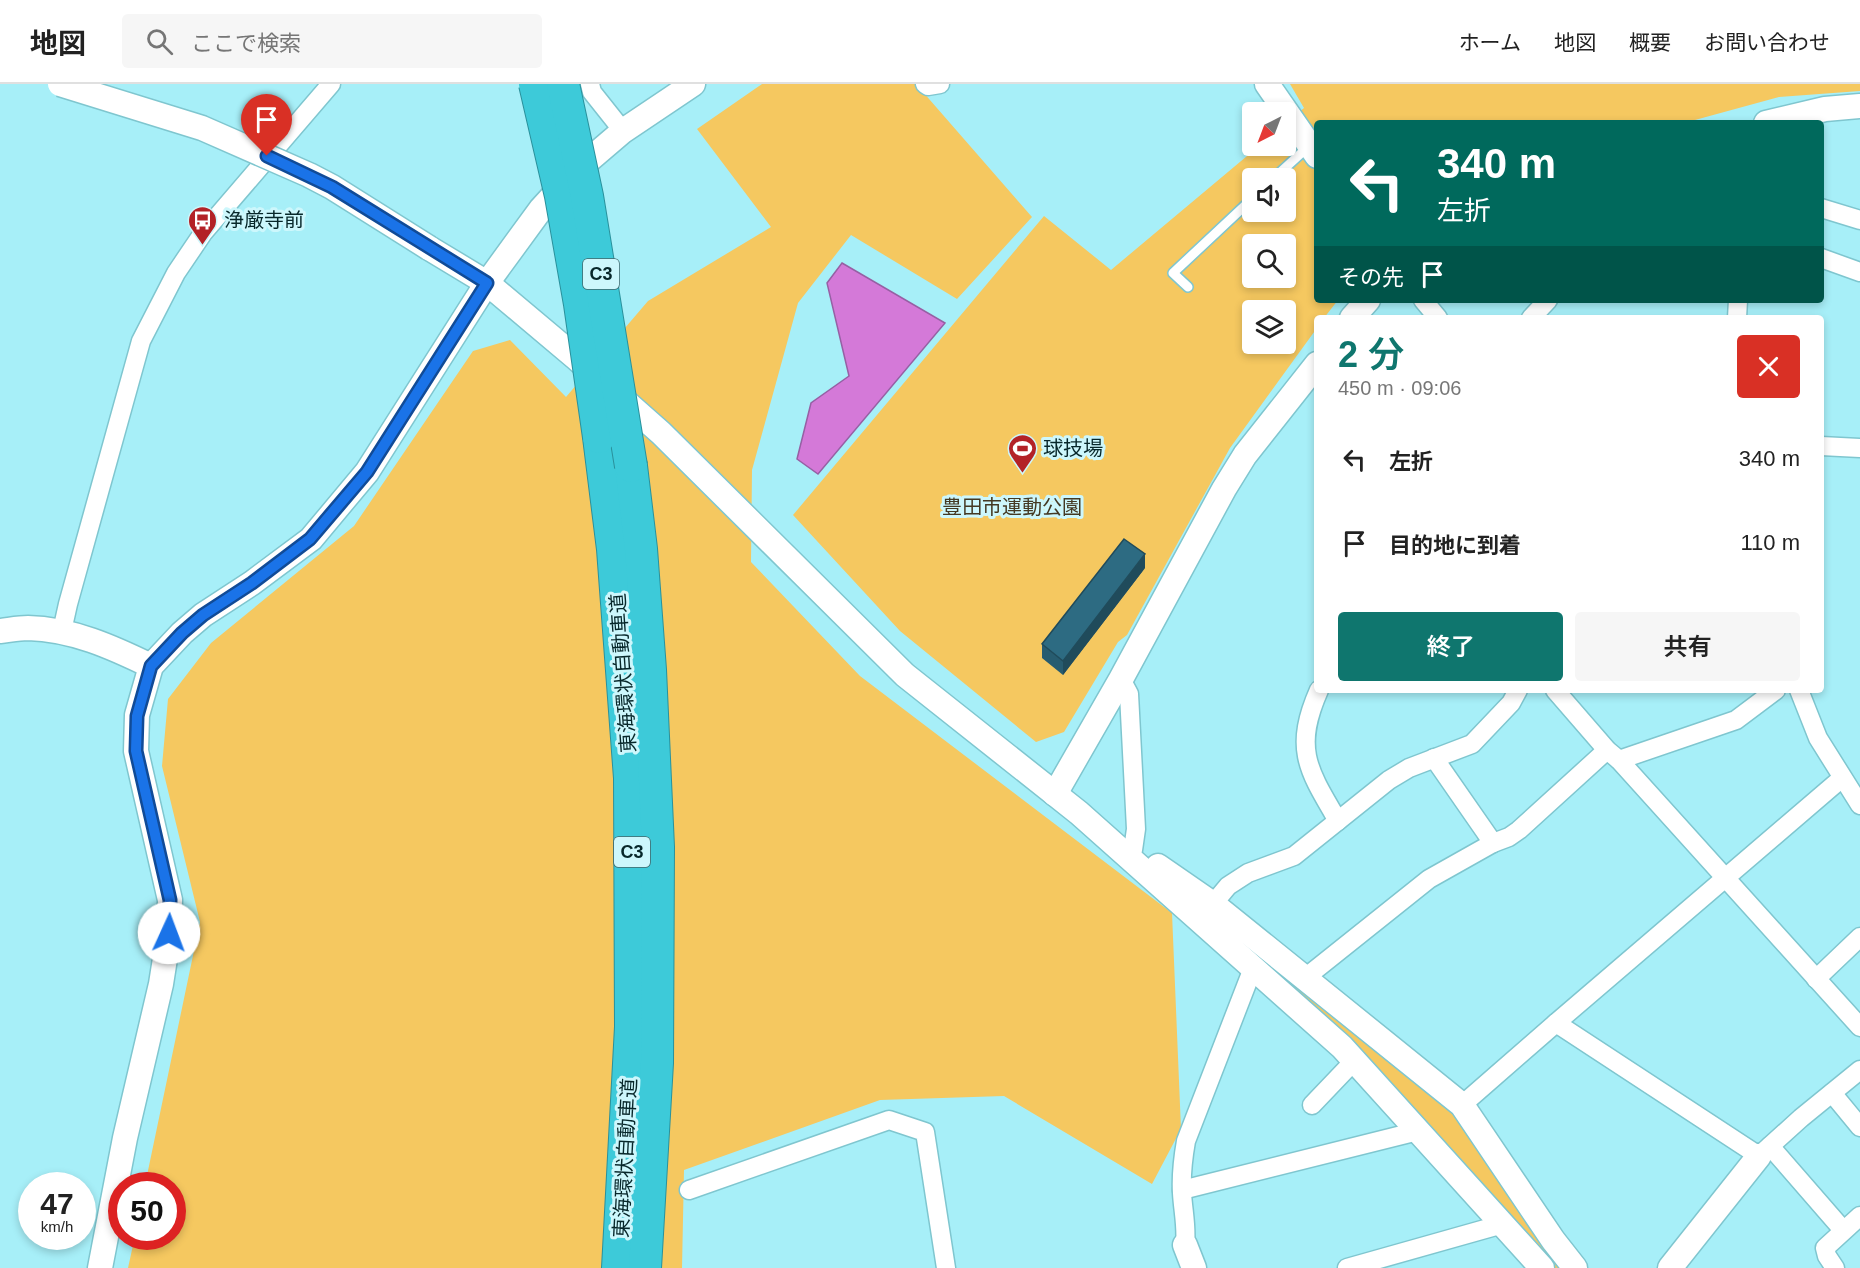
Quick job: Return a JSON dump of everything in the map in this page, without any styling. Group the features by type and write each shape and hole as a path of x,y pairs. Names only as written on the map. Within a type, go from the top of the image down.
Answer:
{"highway":[{"name":"東海環状自動車道","path":"535,84 561,196 580,304 599,437 613,549 630,778 631,1046 618,1268"},
{"name":"東海環状自動車道","path":"563,84 587,196 631,466 641,549 650,659 658,847 657,1063 645,1268"}],"street":[{"path":"60,84 202,128 309,175 487,283 661,433 905,675 1079,813 1342,1047 1542,1268"},
{"path":"62,632 141,341 176,273 203,233 331,84"},
{"path":"590,84 592,92 623,131"},
{"path":"100,1268 125,1138 161,984 169,933 170,900 136,751 137,716 151,666 182,633 203,615 252,583 310,539 367,472 487,283 541,209 575,172 623,131 693,84"},
{"path":"925,84 928,86 940,84"},
{"path":"1267,84 1313,151"},
{"path":"1780,120 1825,110 1860,106"},
{"path":"1824,209 1860,220"},
{"path":"1824,259 1860,272"},
{"path":"1355,315 1365,303"},
{"path":"1426,303 1436,315"},
{"path":"1534,315 1545,303"},
{"path":"1055,794 1245,455 1314,368"},
{"path":"1824,446 1860,448"},
{"path":"0,630 28,628 62,632 106,644 151,666"},
{"path":"1121,679 1129,694 1136,829 1133,850"},
{"path":"1318,693 1307,721 1306,753 1314,780 1338,821"},
{"path":"1214,904 1228,886 1248,873 1294,856 1389,780 1409,768 1472,744 1510,703 1516,693"},
{"path":"1558,693 1860,1027"},
{"path":"1305,978 1420,885 1493,843 1509,837 1613,755 1736,720 1772,693"},
{"path":"1799,693 1818,738 1860,805"},
{"path":"1434,758 1493,843"},
{"path":"1462,1105 1842,778"},
{"path":"1079,813 1214,904 1462,1105 1553,1240 1575,1268"},
{"path":"1816,979 1860,937"},
{"path":"1194,1268 1185,1245 1183,1156 1186,1141 1253,968"},
{"path":"1556,1023 1764,1151 1843,1230"},
{"path":"1311,1105 1354,1061"},
{"path":"1670,1268 1764,1151 1860,1070"},
{"path":"1832,1093 1860,1127"},
{"path":"689,1190 889,1120 925,1132 946,1268"},
{"path":"1182,1190 1418,1131"},
{"path":"1835,1268 1825,1248 1860,1216"},
{"path":"1347,1268 1503,1224"}],"lane":[{"path":"1288,168 1313,151"},
{"path":"1188,287 1173,273 1242,208"}],"green space":[{"path":"762,84 916,84 1032,217 957,299 851,235 798,303 752,470 751,562 860,676 1172,913 1181,1129 1152,1184 1004,1096 880,1100 684,1170 682,1268 128,1268 132,1250 186,1250 186,1172 148,1172 200,922 162,766 168,699 211,643 354,526 473,351 510,340 566,397 648,301 771,227 697,129"},
{"name":"豊田市運動公園","path":"1290,84 1860,84 1860,91 1779,97 1695,120 1314,120 1314,303 1336,303 1326,315 1314,315 1314,332 1230,448 1127,635 1118,642 1064,732 1036,742 900,631 793,515 1044,216 1111,270 1247,156 1296,156 1296,115 1304,108"},
{"path":"1230,928 1445,1104 1479,1143 1564,1268 1549,1268 1223,933"}],"shaded area":[{"path":"842,263 945,323 818,474 797,459 811,403 849,376 827,283"}],"building":[{"path":"1124,539 1145,554 1063,661 1042,644"}],"place":[{"name":"浄厳寺前","path":"203,246"},
{"name":"球技場","path":"1022,474"}],"route":[{"path":"169,933 170,900 136,751 137,716 151,666 182,633 203,615 252,583 310,539 367,472 487,283 332,187 267,156"}]}
